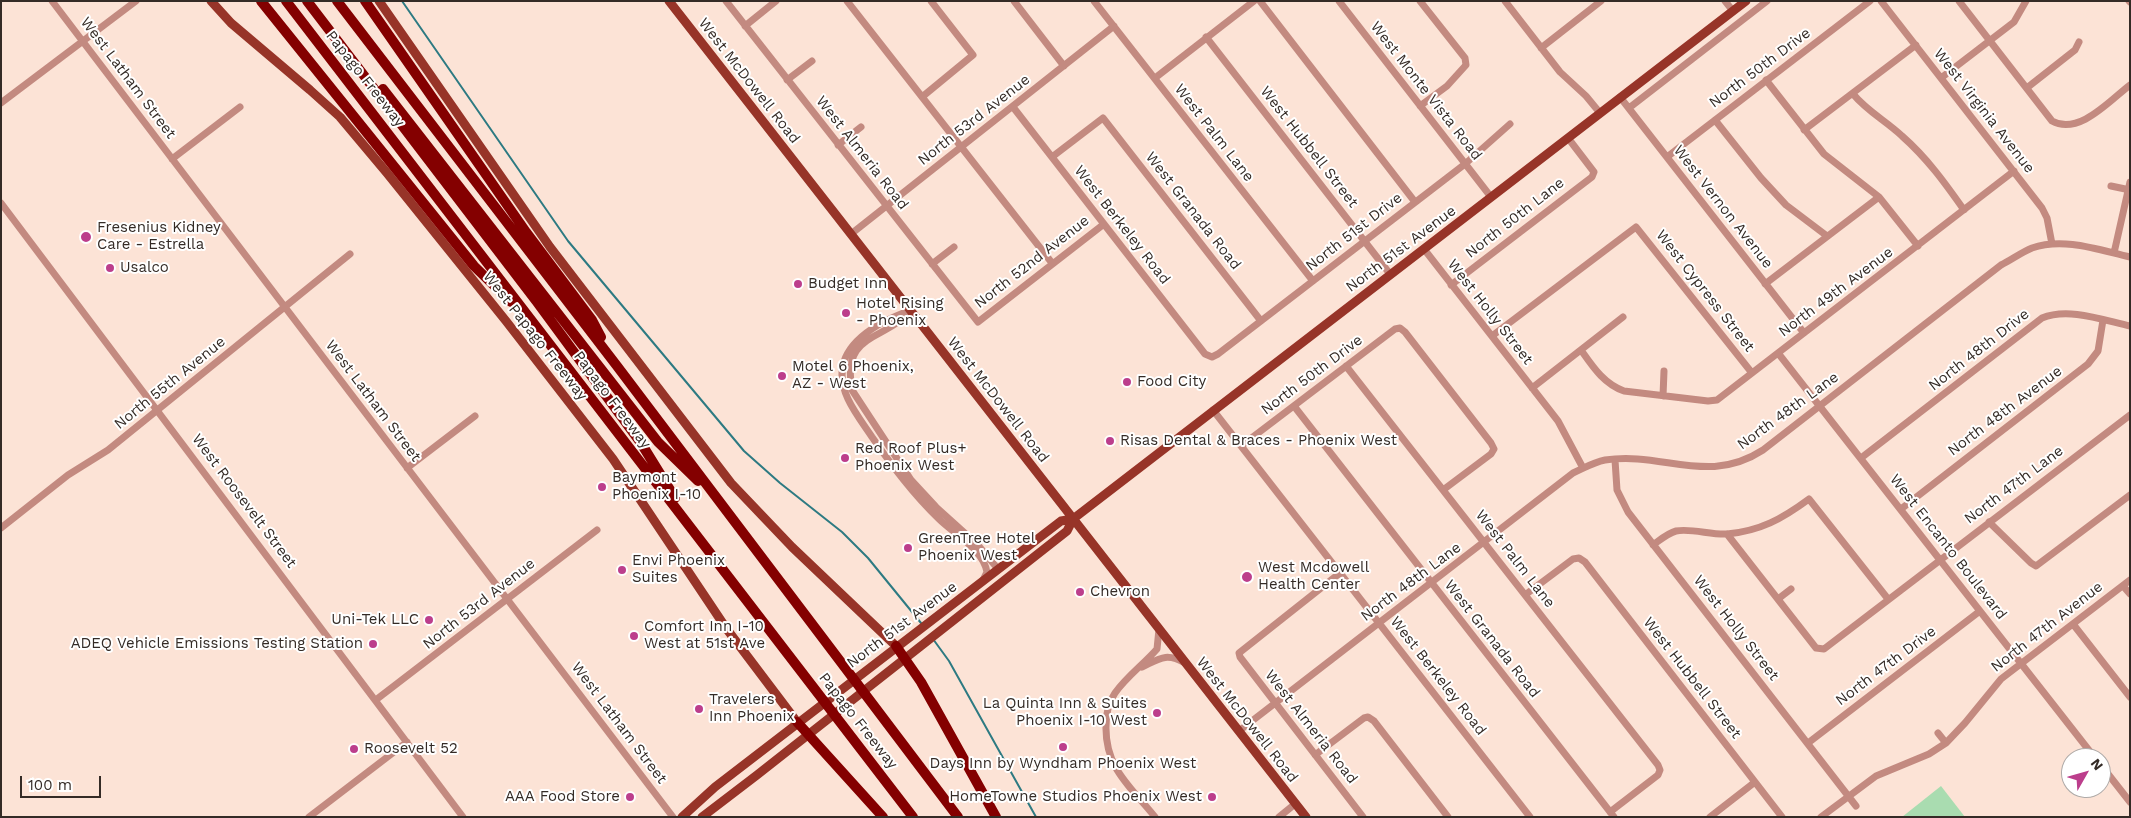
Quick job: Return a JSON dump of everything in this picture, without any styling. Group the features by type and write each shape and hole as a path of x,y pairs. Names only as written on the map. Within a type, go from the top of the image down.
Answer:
{"highway":[{"path":"261,1 474,266 537,327"},
{"name":"Papago Freeway","path":"286,1 913,817"},
{"path":"307,1 480,227 641,443 709,552"},
{"path":"315,1 658,442 725,508"},
{"name":"Papago Freeway","path":"337,1 617,366 958,817"},
{"path":"365,1 526,232 592,320 617,366"},
{"path":"896,646 906,658 996,817"},
{"path":"797,722 883,817"}],"main road":[{"name":"West Papago Freeway","path":"211,1 245,35 340,117 393,181 506,321 613,460 726,628 797,722"},
{"path":"379,1 550,247 720,469 785,541 896,646"},
{"name":"West McDowell Road","path":"670,1 1306,817"},
{"name":"North 51st Avenue","path":"702,817 1067,531 1073,519 1746,1"},
{"name":"North 51st Avenue","path":"682,817 715,787 932,618 1062,521 1073,519"},
{"path":"952,622 969,602 997,580 998,569"}],"street":[{"name":"West Latham Street","path":"52,1 673,817"},
{"path":"1,103 136,1"},
{"name":"West Almeria Road","path":"726,1 978,322"},
{"path":"745,26 776,1"},
{"path":"848,1 1052,263"},
{"path":"922,96 973,55 931,1"},
{"path":"1014,1 1064,66"},
{"name":"West Palm Lane","path":"1094,1 1313,281"},
{"path":"1155,78 1254,1"},
{"path":"1260,1 1415,202"},
{"name":"West Monte Vista Road","path":"1339,1 1491,197"},
{"path":"1420,1 1465,58 1466,65 1447,86 1420,106"},
{"path":"1505,1 1560,72 1586,96 1600,113"},
{"path":"1541,48 1601,1"},
{"path":"1725,1 1733,11"},
{"path":"1629,108 1767,1"},
{"name":"North 50th Drive","path":"1667,157 1870,1"},
{"name":"West Virginia Avenue","path":"1881,1 2042,208 2047,218 2052,244"},
{"path":"1959,1 2052,121 2065,126 2079,123 2087,119 2130,84"},
{"path":"1941,78 2014,22 2026,1"},
{"name":"North 53rd Avenue","path":"851,234 1114,26"},
{"name":"West Hubbell Street","path":"1206,37 1390,274"},
{"path":"2028,88 2075,50 2079,42"},
{"path":"1804,130 1916,46"},
{"path":"787,80 812,61"},
{"path":"1766,80 1824,154 1879,197 1918,246"},
{"path":"1853,94 1862,105 1902,135 1931,164 1964,210"},
{"name":"West Vernon Avenue","path":"1620,97 1804,333"},
{"path":"172,159 240,107"},
{"name":"West Berkeley Road","path":"1013,107 1200,348 1208,356 1212,357"},
{"name":"West Granada Road","path":"1052,158 1103,118 1261,321"},
{"path":"1715,120 1761,178 1786,205 1827,236"},
{"name":"North 51st Drive","path":"1212,357 1465,164 1510,124"},
{"path":"838,144 860,128"},
{"name":"North 50th Lane","path":"1451,285 1592,177 1594,172 1568,138"},
{"name":"North 49th Avenue","path":"1581,350 1600,376 1619,392 1708,401 1717,400 2014,171"},
{"path":"2114,253 2130,182"},
{"path":"2111,186 2129,190"},
{"path":"1765,284 1879,197"},
{"name":"West Roosevelt Street","path":"1,202 463,817"},
{"name":"North 52nd Avenue","path":"978,322 1104,224"},
{"name":"West Cypress Street","path":"1492,336 1636,227 1752,373"},
{"name":"North 48th Lane","path":"1239,731 1563,481 1583,468 1595,463 1615,460 1643,460 1707,467 1727,467 1740,463 1757,454 2001,265 2032,248 2052,244 2076,245 2130,257"},
{"path":"932,264 954,247"},
{"name":"West Holly Street","path":"1424,249 1558,421 1583,468"},
{"name":"North 55th Avenue","path":"1,528 39,496 108,450 350,254"},
{"path":"911,310 902,320 868,338 850,357 843,380 848,399 910,489 980,556 987,572 983,580"},
{"name":"North 48th Drive","path":"1861,458 2042,318 2061,313 2130,326"},
{"path":"1532,388 1623,317"},
{"name":"North 48th Avenue","path":"1900,508 2088,364 2098,352 2103,320"},
{"name":"North 50th Drive","path":"1241,446 1346,366 1400,328 1451,391 1494,449 1492,454 1443,490"},
{"name":"West Encanto Boulevard","path":"1778,353 2087,748"},
{"path":"850,357 852,390 899,464 923,494 977,544 998,569"},
{"name":"West Palm Lane","path":"1346,366 1658,764 1660,770 1658,774 1612,814"},
{"path":"1663,396 1664,371"},
{"name":"West Granada Road","path":"1294,406 1612,814"},
{"name":"West Berkeley Road","path":"1214,410 1530,817"},
{"name":"North 47th Lane","path":"1778,599 1816,648 1824,649 2130,414"},
{"path":"407,468 475,416"},
{"name":"West Holly Street","path":"1615,460 1619,497 1628,512 1856,806"},
{"path":"1989,522 2036,566 2130,495"},
{"path":"1653,545 1678,531 1712,535 1766,526 1780,520 1809,499 1888,599"},
{"name":"North 53rd Avenue","path":"376,699 597,530"},
{"path":"1727,534 1778,599 1791,589"},
{"name":"West Hubbell Street","path":"1525,596 1573,559 1579,558 1782,817"},
{"name":"West Almeria Road","path":"1340,573 1239,653 1240,657 1363,817"},
{"name":"North 47th Avenue","path":"1821,817 1876,776 1929,754 1946,743 1966,723 1995,685 2130,580"},
{"path":"2123,586 2130,594"},
{"name":"North 47th Drive","path":"1808,743 1980,611"},
{"path":"2073,624 2130,697"},
{"path":"1155,817 1117,772 1108,754 1106,740 1108,707 1119,688 1158,647 1159,629"},
{"path":"1139,669 1165,656 1176,658 1186,664"},
{"path":"1315,755 1364,718 1368,717 1374,721 1448,817"},
{"path":"1938,733 1946,743"},
{"path":"309,817 407,742"},
{"path":"2111,778 2130,802"},
{"path":"1710,817 1755,782"},
{"path":"1279,817 1295,804"}],"green space":[{"path":"1941,786 1965,817 1902,817"}],"waterway":[{"path":"402,1 568,241 744,451 780,483 842,532 868,558 921,623"},
{"path":"933,639 949,661 1036,817"}],"place":[{"name":"Fresenius Kidney Care - Estrella","path":"86,237"},
{"name":"Usalco","path":"110,268"},
{"name":"Budget Inn","path":"798,284"},
{"name":"Hotel Rising - Phoenix","path":"846,313"},
{"name":"Motel 6 Phoenix, AZ - West","path":"782,376"},
{"name":"Food City","path":"1127,382"},
{"name":"Risas Dental & Braces - Phoenix West","path":"1110,441"},
{"name":"Red Roof Plus+ Phoenix West","path":"845,458"},
{"name":"Baymont Phoenix I-10","path":"602,487"},
{"name":"GreenTree Hotel Phoenix West","path":"908,548"},
{"name":"Envi Phoenix Suites","path":"622,570"},
{"name":"West Mcdowell Health Center","path":"1247,577"},
{"name":"Chevron","path":"1080,592"},
{"name":"Uni-Tek LLC","path":"429,620"},
{"name":"Comfort Inn I-10 West at 51st Ave","path":"634,636"},
{"name":"ADEQ Vehicle Emissions Testing Station","path":"373,644"},
{"name":"Travelers Inn Phoenix","path":"699,709"},
{"name":"La Quinta Inn & Suites Phoenix I-10 West","path":"1157,713"},
{"name":"Days Inn by Wyndham Phoenix West","path":"1063,747"},
{"name":"Roosevelt 52","path":"354,749"},
{"name":"AAA Food Store","path":"630,797"},
{"name":"HomeTowne Studios Phoenix West","path":"1212,797"}]}
